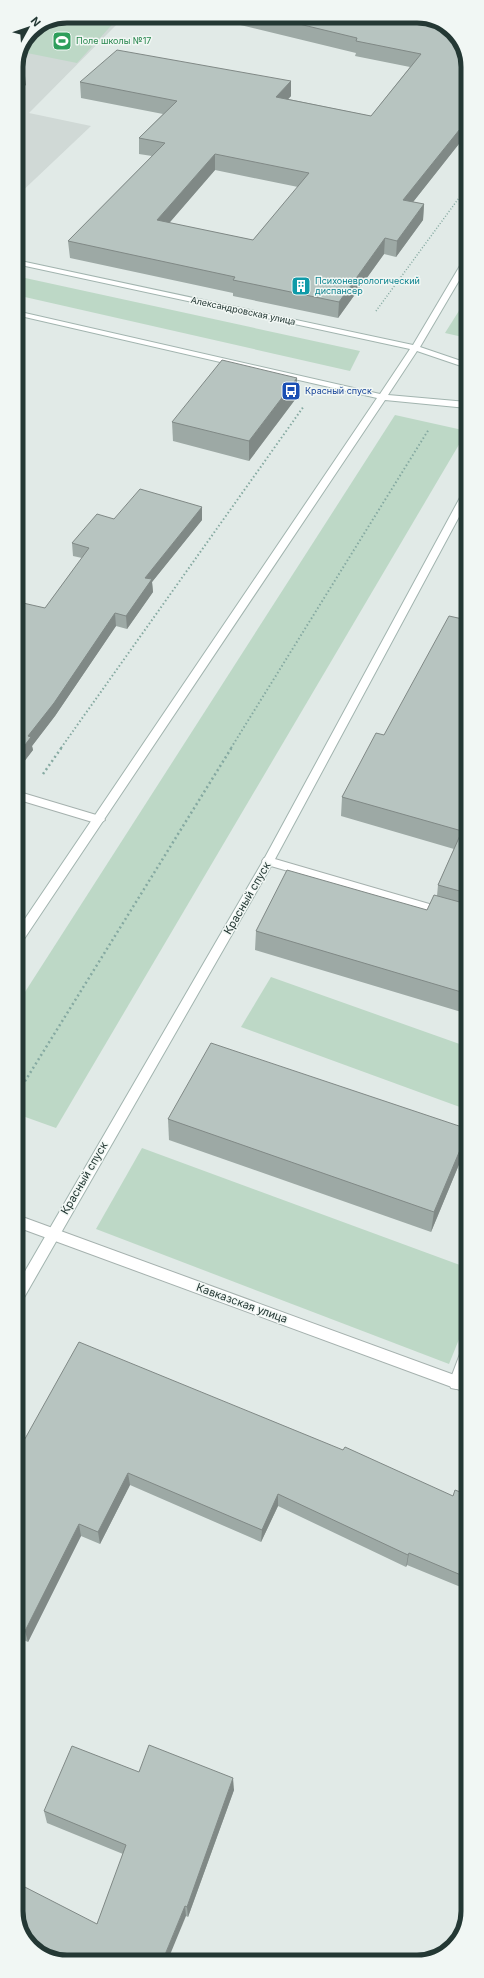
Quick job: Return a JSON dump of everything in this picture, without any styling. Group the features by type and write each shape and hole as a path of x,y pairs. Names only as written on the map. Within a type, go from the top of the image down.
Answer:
{"street":[{"name":"Александровская улица","path":"23,264 415,348 461,364"},
{"path":"23,932 383,397 415,348 461,272"},
{"path":"23,315 383,397 461,404"},
{"name":"Красный спуск","path":"23,1286 268,861 461,505"},
{"path":"23,797 99,820"},
{"path":"268,861 461,917"},
{"name":"Кавказская улица","path":"23,1223 461,1385"}],"path":[{"path":"23,793 286,430 322,383"},
{"path":"23,1083 430,428"}],"shaded area":[{"path":"67,23 118,23 29,113 91,126 23,190 23,67 27,48 48,48 48,27 50,26"}],"green space":[{"name":"Поле школы №17","path":"67,23 114,23 77,63 25,53 27,48 48,48 48,27 50,26"},
{"path":"23,278 360,351 350,371 23,297"},
{"path":"461,308 461,337 445,333"},
{"path":"395,415 461,430 461,441 56,1128 23,1116 23,995"},
{"path":"271,977 461,1045 461,1107 241,1027"},
{"path":"142,1148 461,1265 461,1334 449,1364 96,1229"}],"building":[{"path":"295,23 420,23 434,26 439,29 450,38 459,53 461,67 461,128 403,200 424,204 397,241 385,238 339,302 233,280 235,277 68,241 165,143 139,138 177,101 80,82 117,50 291,81 276,97 371,116 421,54 356,41 357,38","holes":["215,154 309,173 253,240 157,220"]},
{"path":"222,360 297,378 249,441 172,422"},
{"path":"140,489 202,507 145,578 152,579 126,616 115,613 54,703 28,736 31,737 23,748 23,603 45,608 89,548 72,543 97,514 114,519"},
{"path":"449,616 461,619 461,831 342,797 376,733 384,735"},
{"path":"461,833 461,891 438,885"},
{"path":"287,870 427,910 434,895 461,902 461,992 256,931"},
{"path":"211,1043 461,1127 461,1148 434,1212 168,1119"},
{"path":"79,1342 343,1450 345,1447 453,1496 455,1490 461,1492 461,1575 409,1553 408,1555 278,1494 262,1530 128,1473 98,1532 79,1524 25,1631 23,1630 23,1442"},
{"path":"149,1745 233,1778 187,1907 185,1906 165,1955 64,1955 55,1954 42,1948 32,1938 25,1925 23,1911 23,1886 97,1924 126,1845 44,1811 72,1746 139,1772"}],"place":[{"name":"Поле школы №17","path":"62,41"},
{"name":"Психоневрологический диспансер","path":"301,286"},
{"name":"Красный спуск","path":"291,391"}]}
